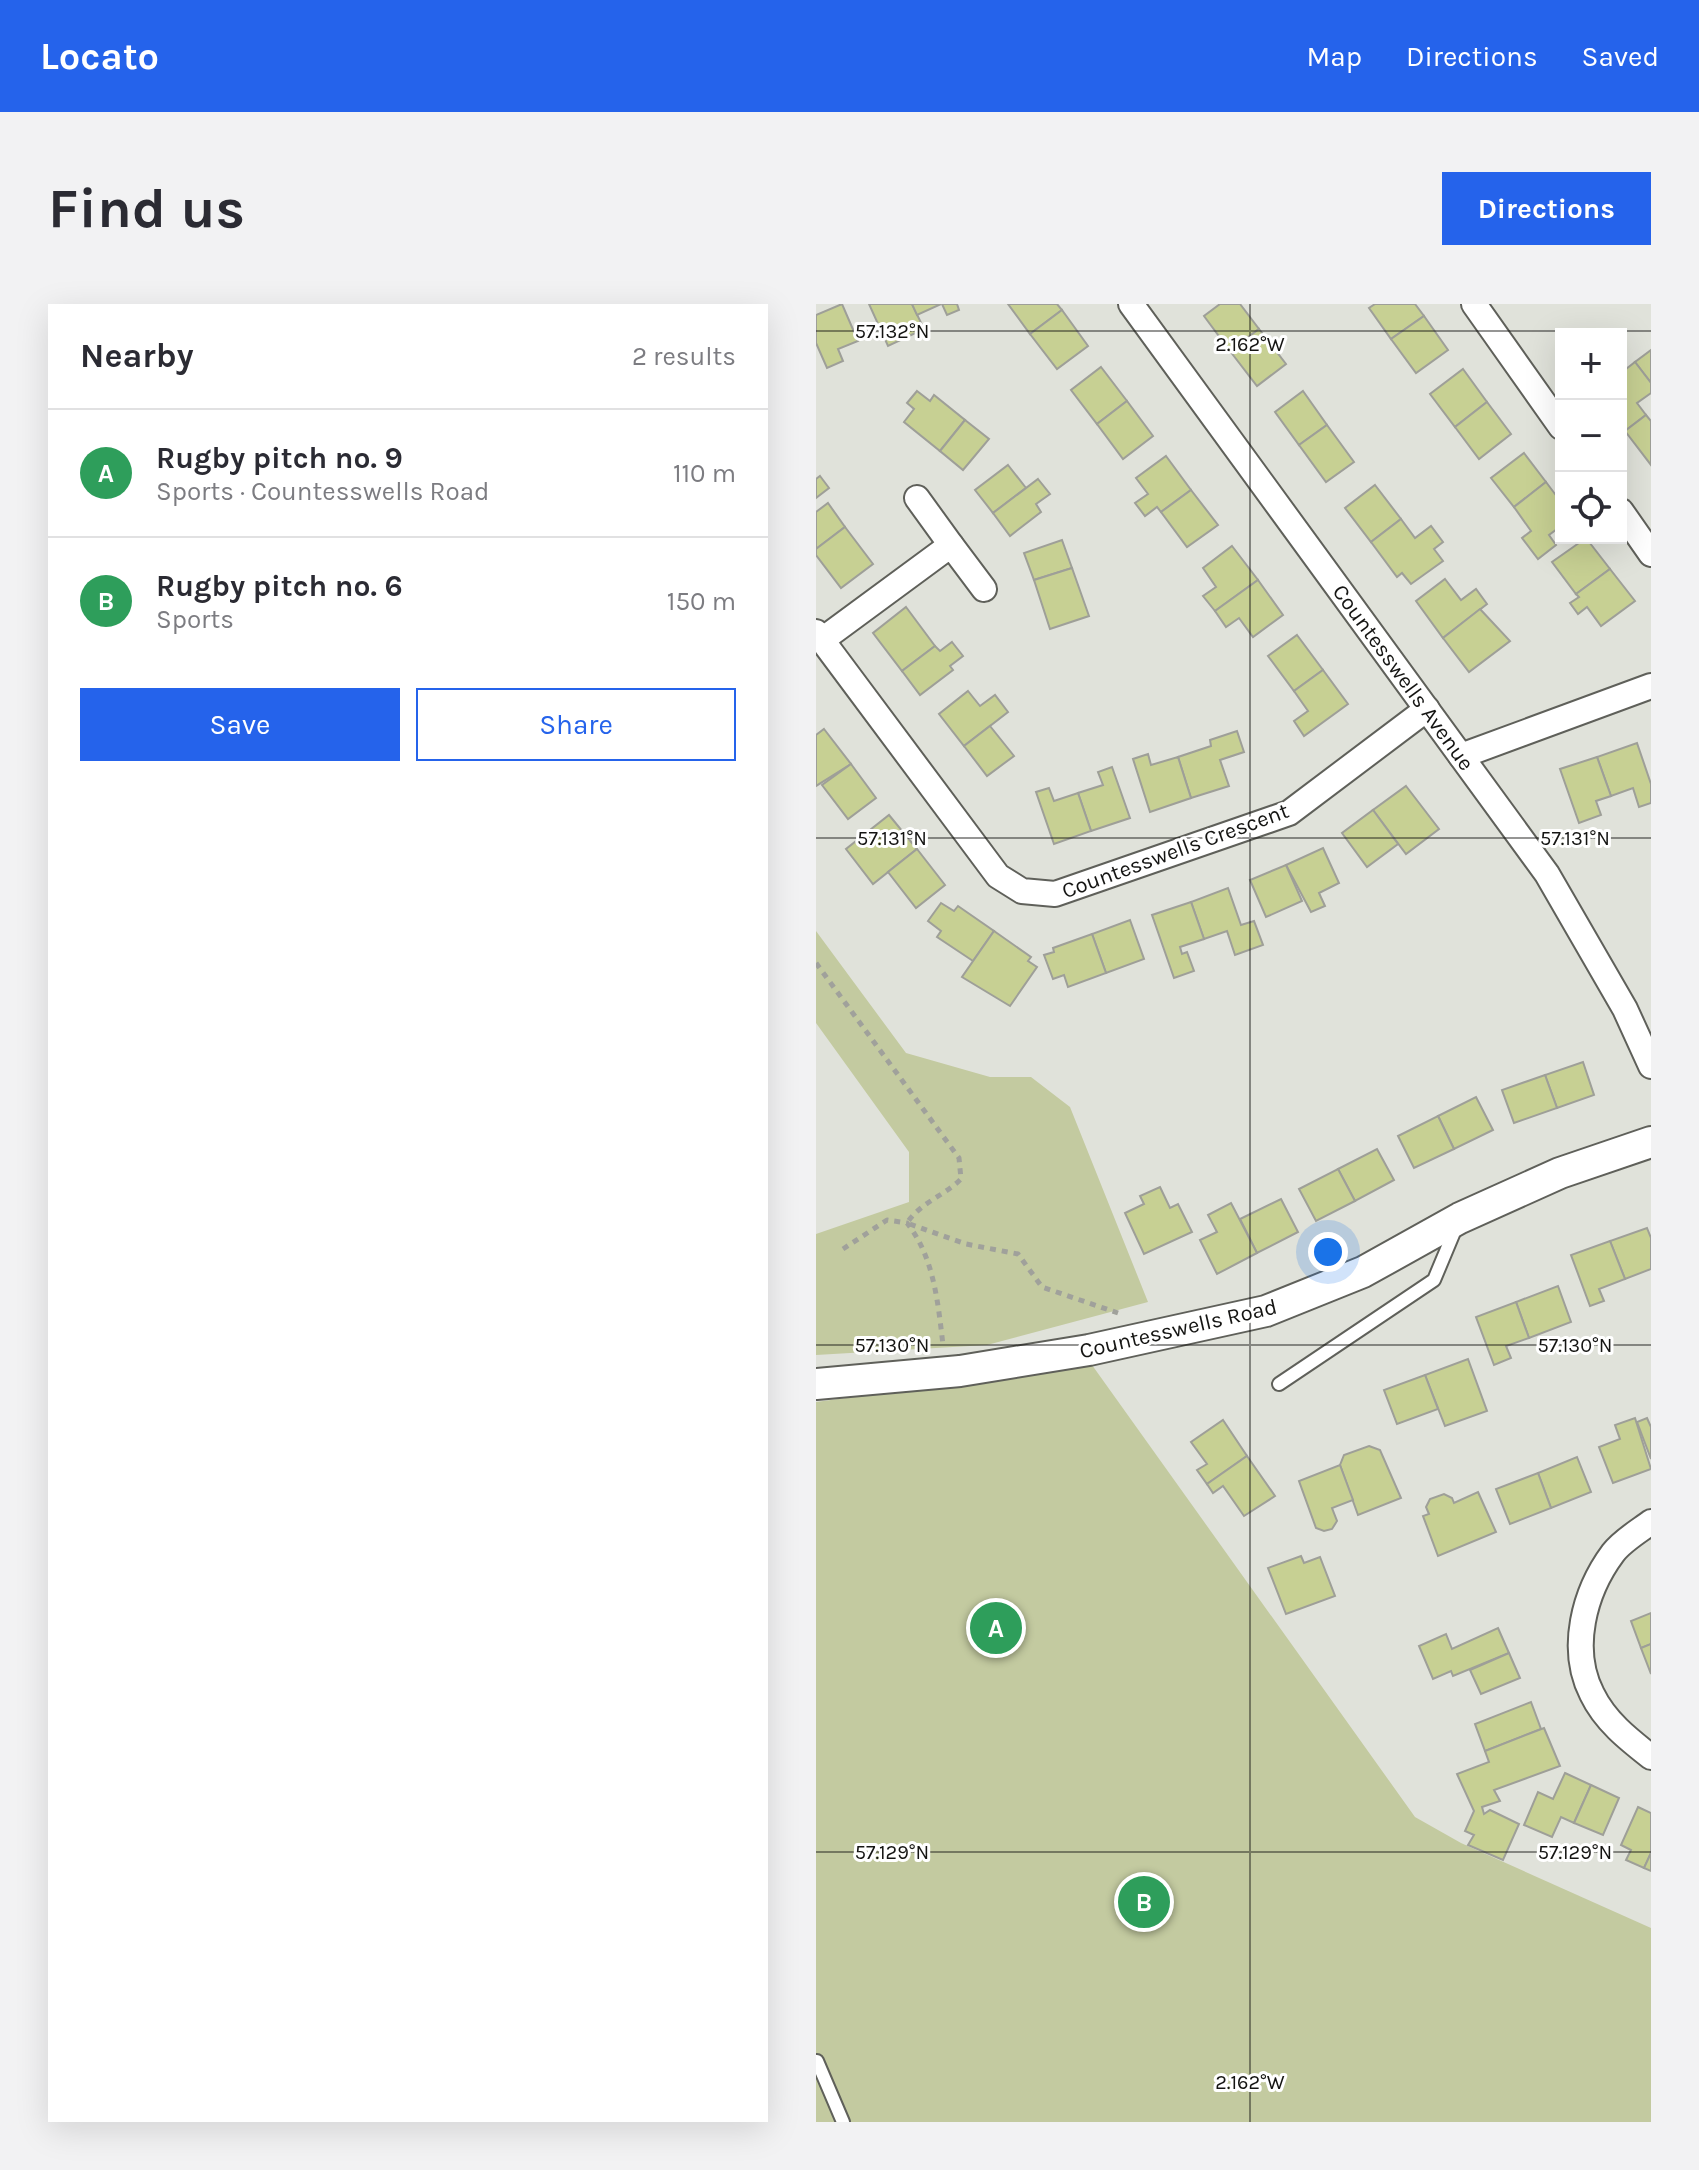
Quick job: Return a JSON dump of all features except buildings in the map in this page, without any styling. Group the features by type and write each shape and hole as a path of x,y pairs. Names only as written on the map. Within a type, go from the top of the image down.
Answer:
{"street":[{"name":"Countesswells Avenue","path":"1131,304 1547,874 1625,1009 1651,1066"},
{"path":"1474,304 1555,419"},
{"path":"917,498 984,589"},
{"path":"1627,520 1651,554"},
{"name":"Countesswells Crescent","path":"951,545 819,636 998,876 1022,891 1055,894 1289,813 1427,709"},
{"path":"1461,756 1651,686"},
{"name":"Countesswells Road","path":"816,1384 960,1371 1266,1311 1363,1272 1460,1218 1560,1173 1651,1142"},
{"path":"1651,1522 1614,1551 1589,1595 1580,1644 1591,1693 1618,1731 1651,1757"}],"lane":[{"path":"1279,1384 1434,1280 1460,1218"},
{"path":"816,2061 843,2122"}],"path":[{"path":"816,963 959,1158 961,1179 950,1190 923,1205 907,1223"},
{"path":"843,1249 887,1220 907,1223 966,1244 1018,1254 1042,1287 1115,1311 1145,1337"},
{"path":"907,1223 916,1234 931,1271 943,1348 956,1353 960,1371"}],"green space":[{"path":"816,931 906,1053 990,1077 1031,1077 1070,1107 1148,1302 987,1345 816,1355 816,1234 909,1202 909,1152 816,1023"},
{"path":"1092,1365 1415,1817 1461,1843 1651,1928 1651,2122 816,2122 816,1402"}],"place":[{"name":"Rugby pitch no. 9","path":"996,1628"},
{"name":"Rugby pitch no. 6","path":"1144,1902"}]}
